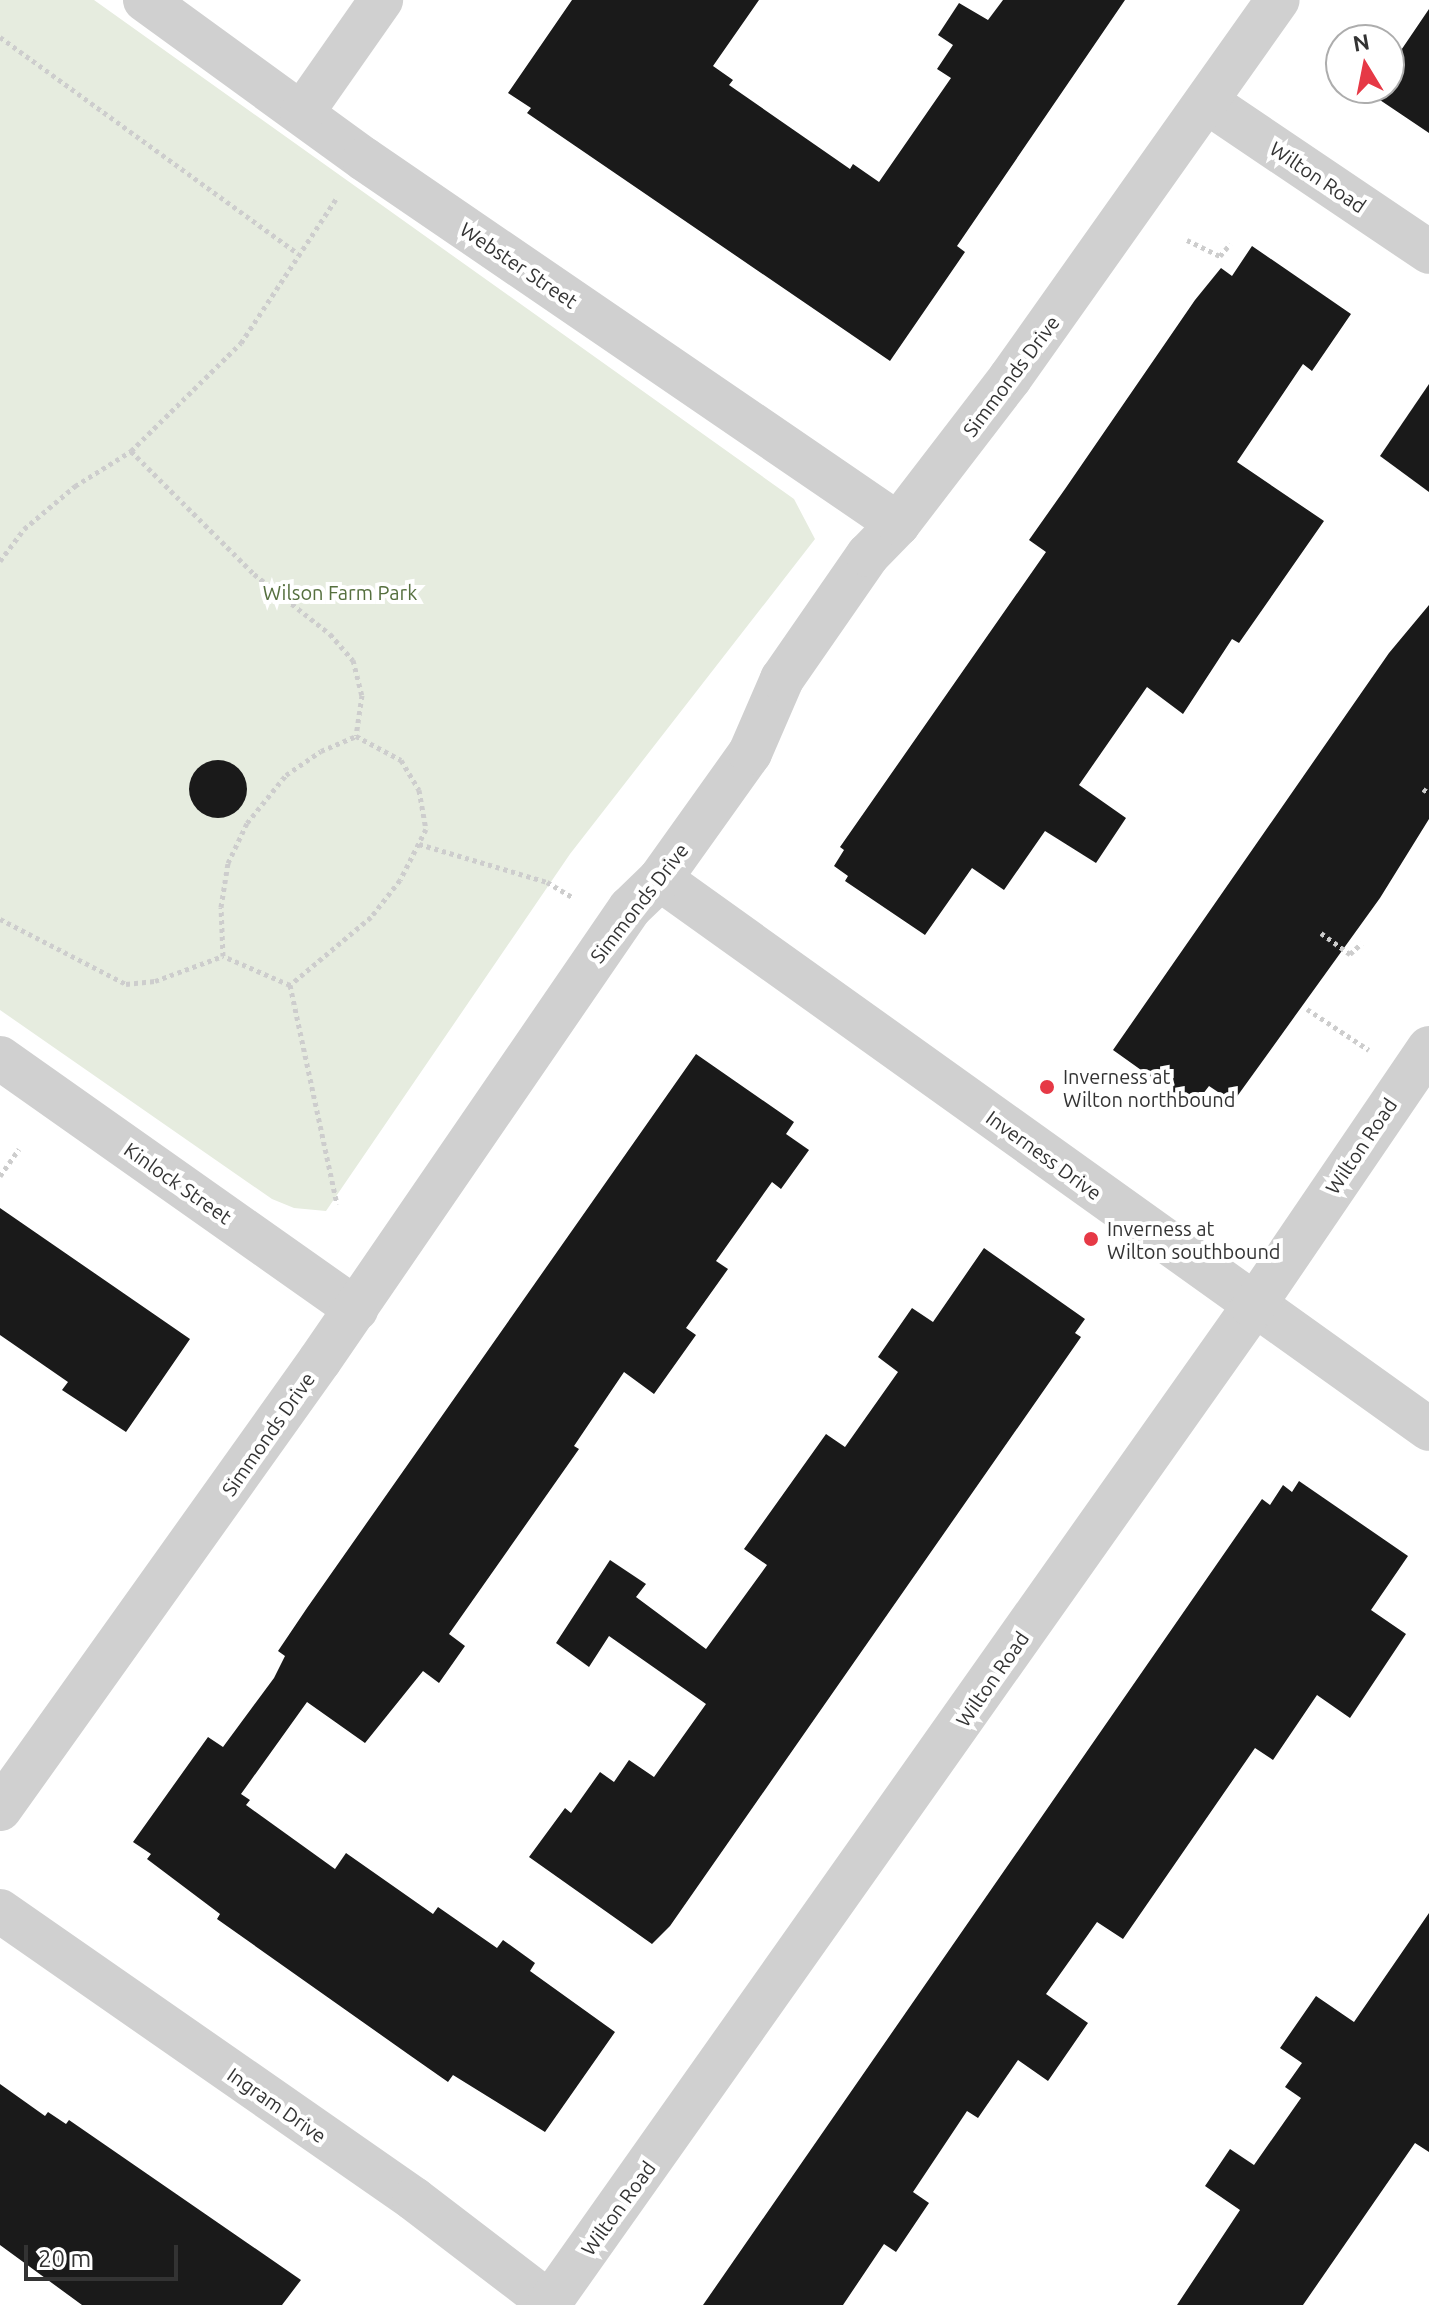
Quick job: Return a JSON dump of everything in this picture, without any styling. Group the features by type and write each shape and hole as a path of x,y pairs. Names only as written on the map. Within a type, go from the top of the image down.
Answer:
{"street":[{"name":"Webster Street","path":"145,0 364,159 898,524"},
{"path":"302,113 381,0"},
{"name":"Simmonds Drive","path":"0,1809 356,1309 630,908 660,879 750,753 782,679 868,555 898,524 1042,335 1278,0"},
{"name":"Wilton Road","path":"1207,102 1429,252"},
{"name":"Inverness Drive","path":"660,879 1253,1307 1429,1429"},
{"name":"Kinlock Street","path":"0,1058 356,1309"},
{"name":"Wilton Road","path":"549,2304 1253,1307 1419,1062"},
{"name":"Ingram Drive","path":"0,1911 414,2199 549,2304"}],"path":[{"path":"0,37 297,253"},
{"path":"0,561 24,529 75,486 131,451 241,343 297,253 364,159"},
{"path":"1187,240 1220,256 1230,244"},
{"path":"131,451 254,574 330,634 353,660 362,695 356,736"},
{"path":"290,985 371,917 426,829 419,790 401,760 356,736"},
{"path":"223,956 221,907 228,863 247,823 286,775 321,751 356,736"},
{"path":"419,844 547,882 572,897"},
{"path":"0,919 126,984 155,981 223,956 290,985"},
{"path":"1321,933 1350,954 1362,943"},
{"path":"290,985 337,1204"},
{"path":"1307,1009 1419,1062"},
{"path":"0,1176 19,1149"}],"green space":[{"name":"Wilson Farm Park","path":"0,0 94,0 794,499 815,539 570,854 326,1211 294,1208 272,1199 0,1010"}],"building":[{"path":"572,0 759,0 713,66 733,80 729,85 850,169 853,164 879,182 951,78 937,69 953,45 938,35 959,3 988,20 1003,0 1125,0 957,246 965,252 890,361 527,113 531,108 508,93"},
{"path":"1429,9 1429,133 1386,104 1405,104 1405,44"},
{"path":"1252,246 1351,314 1312,371 1303,364 1237,462 1324,521 1239,643 1232,639 1183,714 1147,687 1079,785 1126,818 1096,863 1045,831 1004,890 972,868 925,935 845,881 848,876 834,866 844,850 840,847 1046,552 1029,540 1195,300 1221,268 1232,276"},
{"path":"1429,384 1429,492 1380,456"},
{"path":"1429,605 1429,819 1380,898 1233,1102 1209,1086 1193,1107 1113,1050 1389,653"},
{"path":"218,760 229,762 238,769 245,778 245,800 238,809 229,816 218,818 207,816 198,809 191,800 189,789 191,778 198,769 207,762"},
{"path":"696,1054 794,1122 786,1134 809,1150 781,1189 772,1182 716,1261 728,1269 686,1328 696,1335 654,1394 624,1372 574,1446 579,1449 449,1634 465,1646 439,1683 423,1671 365,1743 307,1702 241,1794 250,1800 246,1805 335,1869 346,1853 433,1914 438,1907 497,1948 503,1940 535,1963 530,1971 615,2032 545,2132 453,2075 448,2082 408,2054 217,1919 220,1914 147,1859 151,1854 133,1842 208,1737 223,1747 274,1678 285,1656 278,1651 307,1608"},
{"path":"0,1208 190,1339 126,1432 62,1390 68,1382 0,1335"},
{"path":"984,1248 1085,1319 1075,1333 1081,1337 670,1926 652,1944 529,1857 565,1808 571,1813 600,1772 614,1782 629,1760 654,1777 706,1704 609,1636 589,1667 556,1643 610,1560 646,1584 636,1597 706,1649 767,1565 744,1549 826,1434 845,1447 898,1372 878,1357 912,1308 933,1322"},
{"path":"1299,1481 1408,1556 1371,1610 1406,1634 1350,1718 1317,1695 1273,1760 1255,1748 1123,1939 1097,1922 1046,1994 1088,2023 1048,2081 1018,2060 978,2118 967,2111 913,2192 929,2203 896,2252 884,2244 843,2305 703,2305 1262,1499 1270,1505 1283,1485 1292,1492"},
{"path":"1429,1913 1429,2152 1415,2143 1303,2305 1177,2305 1240,2210 1205,2186 1230,2149 1254,2165 1301,2098 1285,2087 1302,2063 1280,2048 1316,1996 1354,2022"},
{"path":"0,2084 45,2116 48,2112 66,2124 69,2120 301,2280 282,2305 82,2305 0,2245"}],"place":[{"name":"Inverness at Wilton northbound","path":"1047,1087"},
{"name":"Inverness at Wilton southbound","path":"1091,1239"}]}
